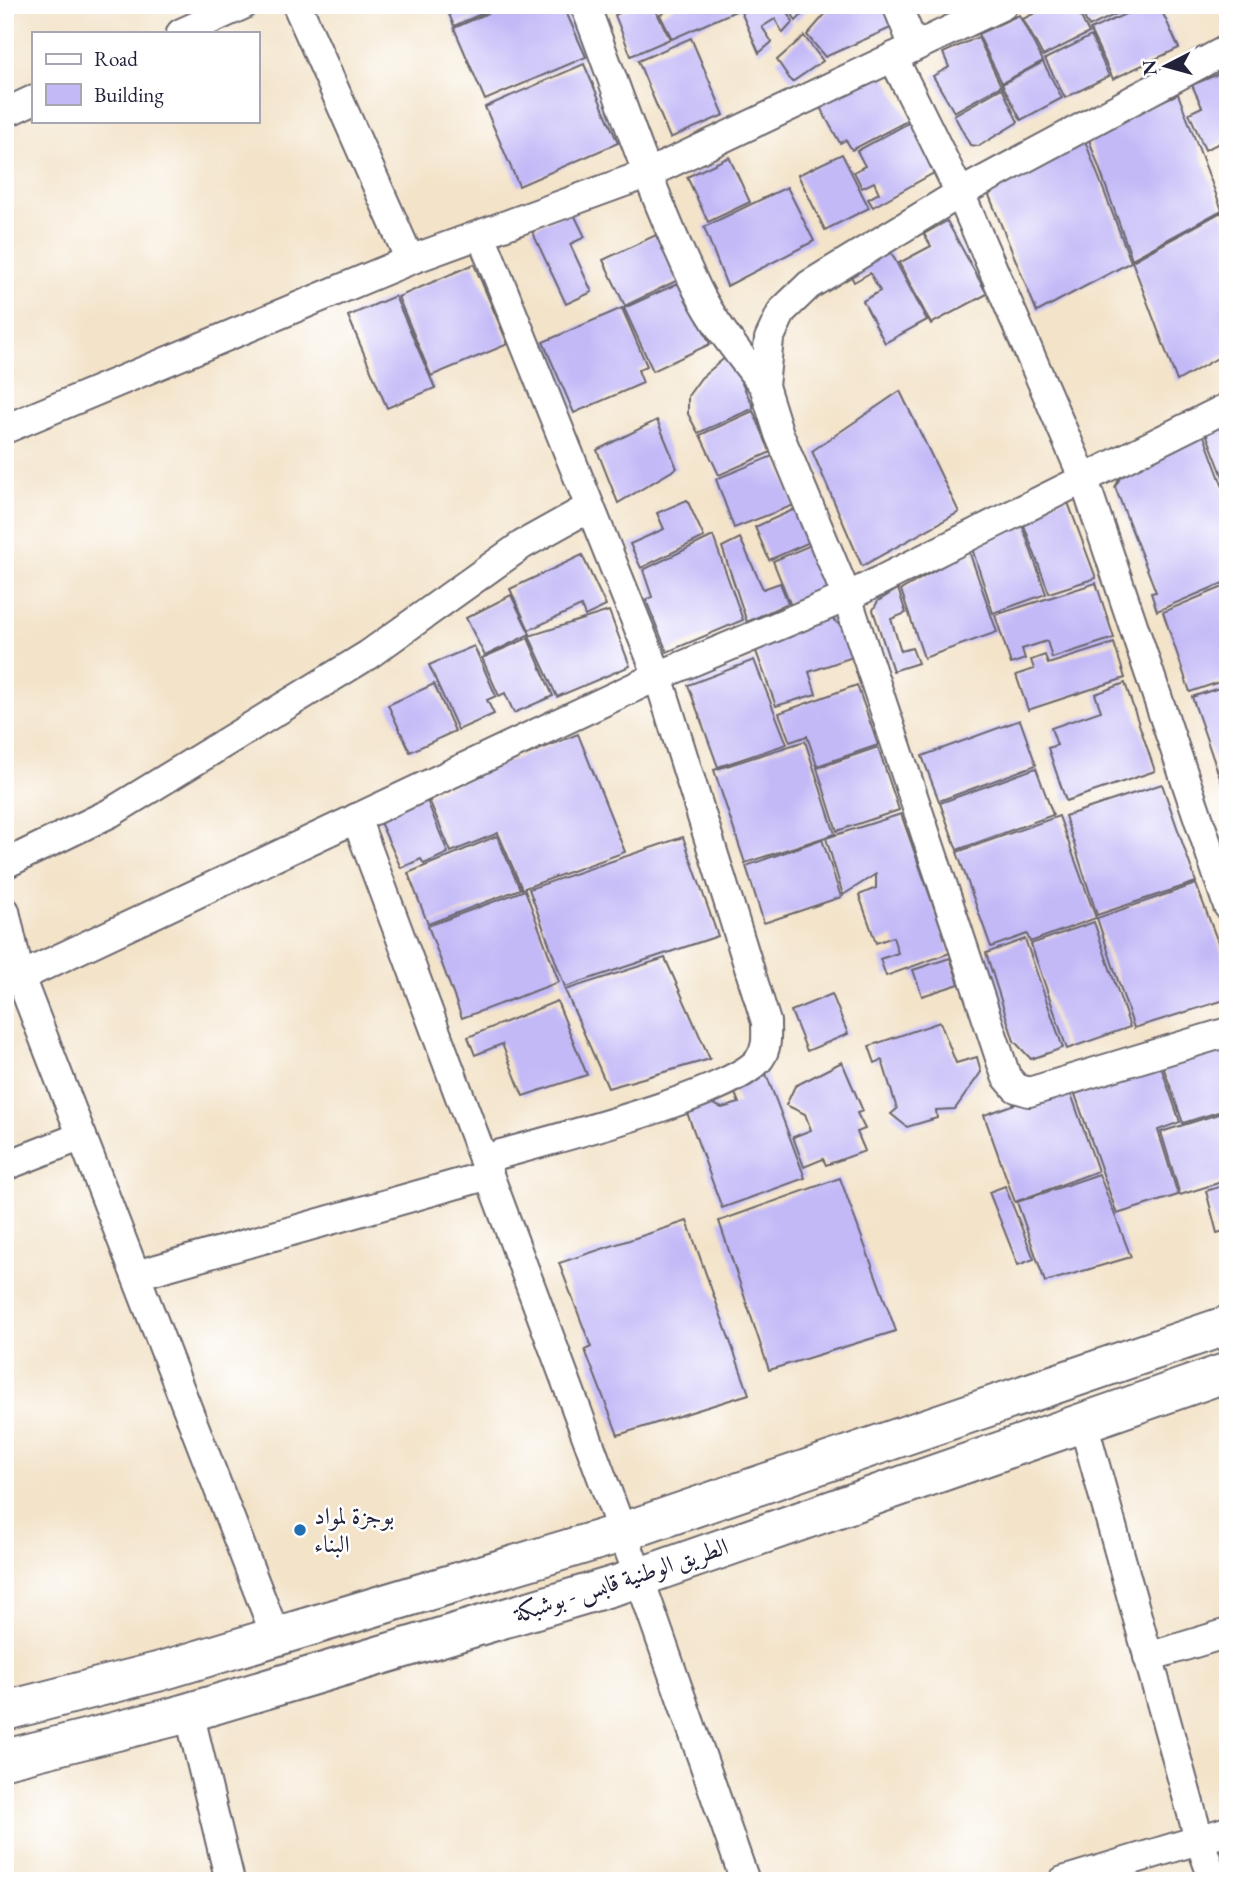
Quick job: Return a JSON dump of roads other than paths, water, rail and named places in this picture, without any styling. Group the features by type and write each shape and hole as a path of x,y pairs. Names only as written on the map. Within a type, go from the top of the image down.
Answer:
{"main road":[{"name":"الطريق الوطنية قابس - بوشبكة","path":"5,1711 160,1671 622,1533 1228,1325"},
{"name":"الطريق الوطنية قابس - بوشبكة","path":"5,1759 189,1712 639,1577 1228,1372"}],"street":[{"path":"183,32 243,5"},
{"path":"297,5 410,260"},
{"path":"585,5 649,173 698,291 729,341 764,386 779,434 847,597 999,1062 1011,1082 1029,1092 1228,1032"},
{"path":"897,5 903,52 960,193 1083,477 1228,906"},
{"path":"5,429 410,260 649,173 1003,5"},
{"path":"764,386 769,339 782,311 809,285 960,193 1228,49"},
{"path":"5,113 32,100"},
{"path":"136,1275 486,1167 720,1087 760,1060 767,1045 766,1022 658,676 481,235"},
{"path":"20,977 658,676 847,597 1228,407"},
{"path":"5,864 110,813 357,663 522,545 590,507"},
{"path":"356,818 639,1577 745,1881"},
{"path":"5,911 20,977 276,1637"},
{"path":"5,1166 82,1136"},
{"path":"1083,1422 1199,1839 1214,1881"},
{"path":"1148,1657 1228,1633"},
{"path":"189,1712 230,1881"},
{"path":"1063,1881 1228,1831"}],"place":[{"name":"بوجزة لمواد البناء","path":"300,1530"}]}
